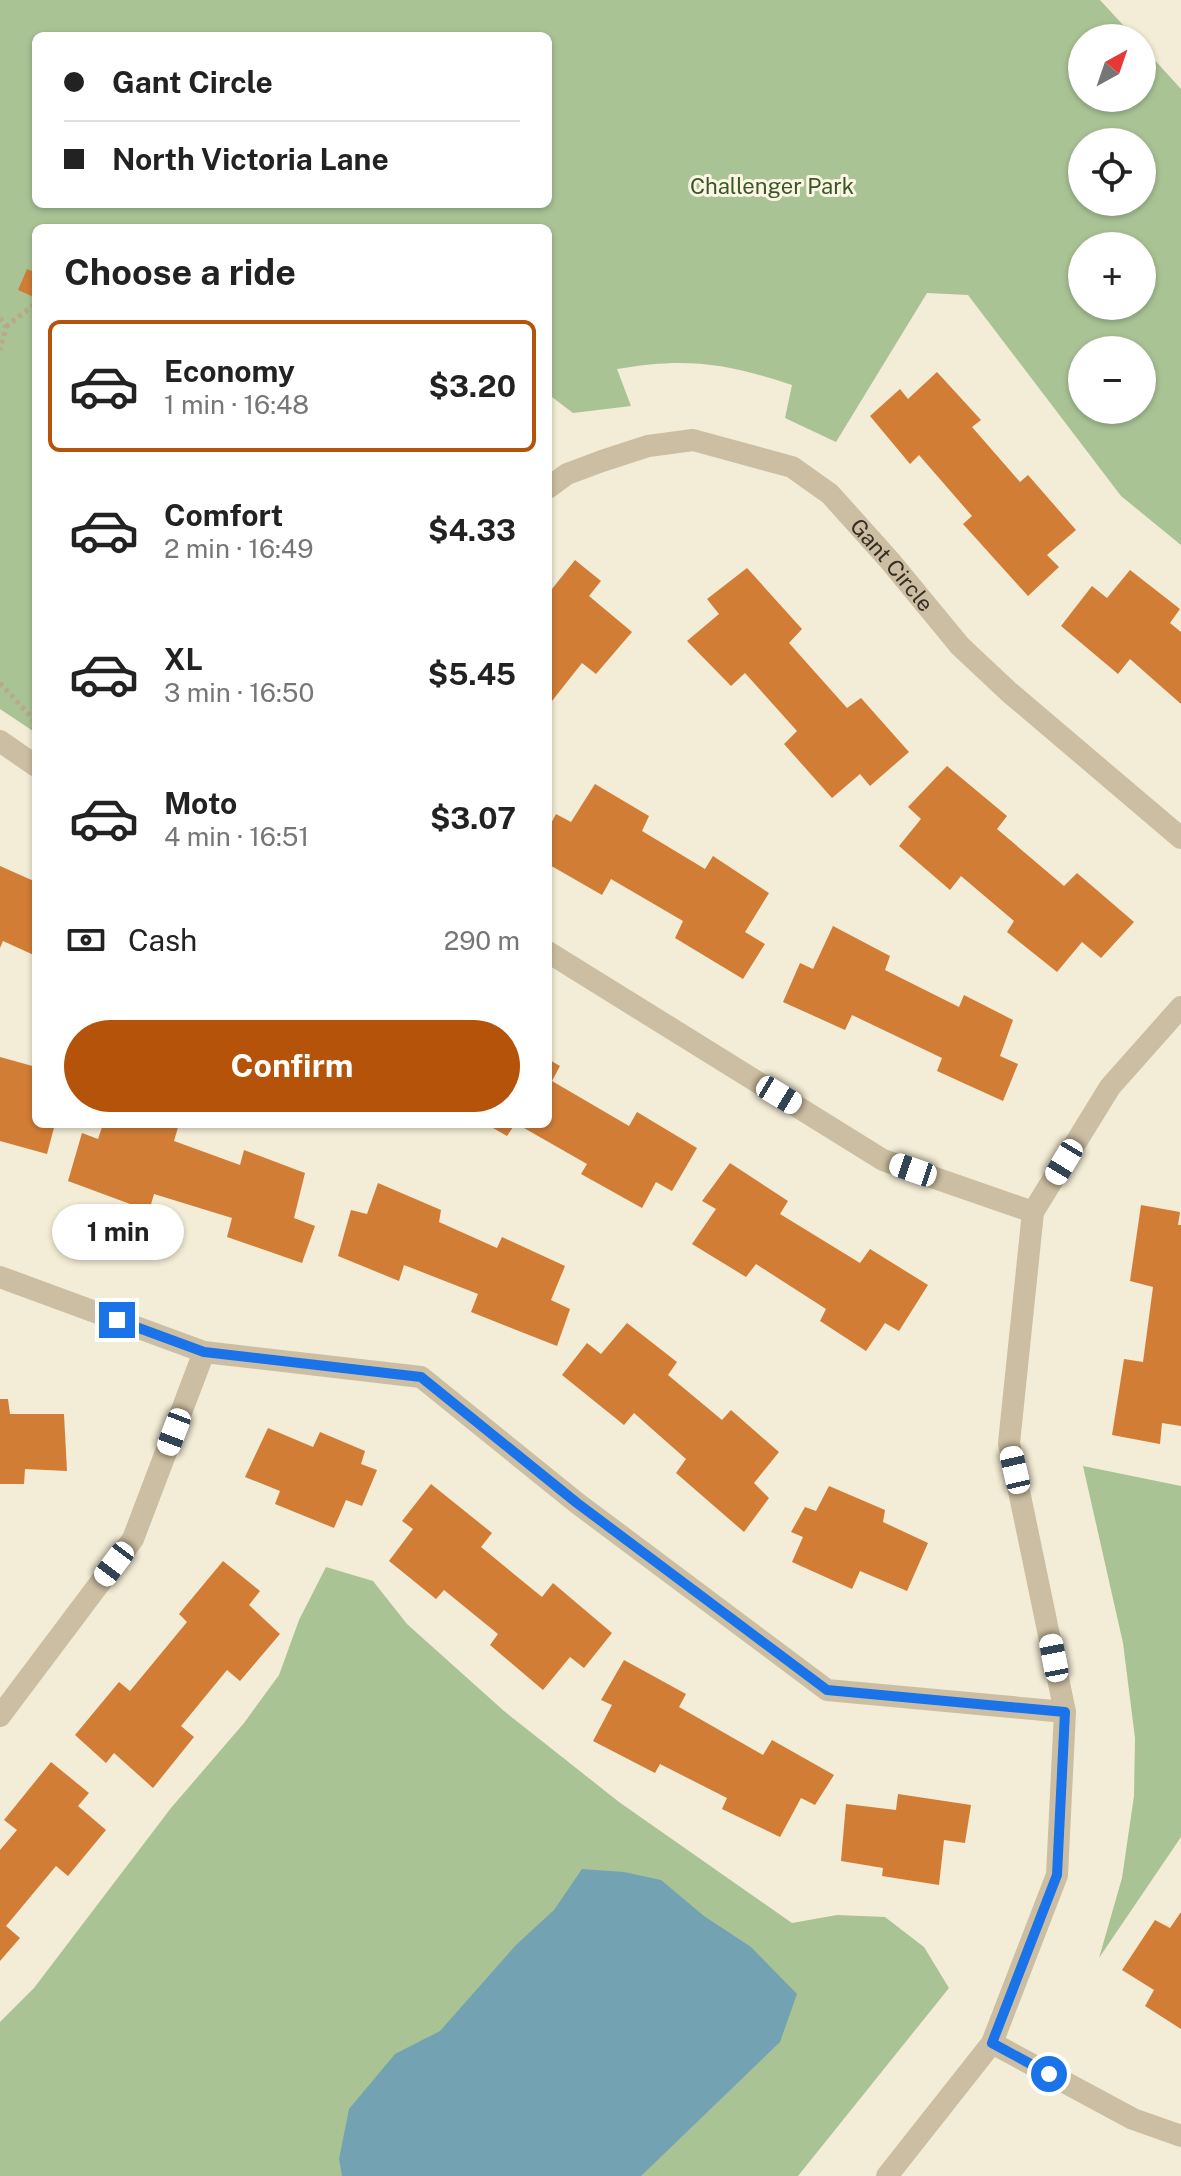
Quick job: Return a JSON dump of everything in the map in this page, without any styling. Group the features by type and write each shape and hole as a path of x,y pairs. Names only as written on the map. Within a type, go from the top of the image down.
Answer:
{"street":[{"name":"Gant Circle","path":"552,485 567,474 648,446 693,440 792,467 830,494 960,646 1009,692 1181,838"},
{"path":"0,741 32,763"},
{"path":"552,954 883,1160 1033,1212"},
{"path":"887,2176 992,2043 1057,1875 1065,1712 1009,1443 1033,1212 1110,1087 1181,1007"},
{"path":"0,1277 204,1352 421,1377 577,1503 827,1690 1065,1712"},
{"path":"0,1716 133,1539 204,1352"},
{"path":"992,2043 1133,2119 1181,2136"}],"path":[{"path":"0,350 6,327 32,306"},
{"path":"0,318 6,327"},
{"path":"0,683 32,718"}],"green space":[{"name":"Challenger Park","path":"0,0 1100,0 1122,24 1068,24 1068,112 1156,112 1156,61 1181,89 1181,545 1121,496 968,295 927,293 836,442 785,418 792,385 726,367 664,363 617,369 631,406 573,413 552,397 552,224 32,224 32,730 0,709"},
{"path":"1083,1466 1181,1486 1181,1837 1099,1958 1122,1878 1134,1796 1135,1738 1123,1643"},
{"path":"326,1567 373,1581 407,1624 504,1711 619,1802 792,1923 837,1915 885,1917 924,1947 949,1988 798,2176 0,2176 0,2022 34,1988 171,1808 244,1723 279,1675 299,1620"}],"water":[{"path":"582,1869 624,1872 661,1880 704,1916 751,1947 797,1994 780,2042 641,2176 342,2176 339,2159 349,2109 395,2054 440,2031 516,1945 554,1910"}],"building":[{"path":"27,269 32,271 32,296 18,290"},
{"path":"937,372 981,420 972,427 1020,482 1028,475 1076,530 1047,555 1059,567 1028,596 963,524 972,516 919,455 910,464 870,416 900,389 908,399"},
{"path":"575,560 601,581 589,596 632,632 596,674 582,663 552,701 552,589"},
{"path":"747,568 802,629 789,643 847,708 861,698 909,752 870,786 860,774 832,798 784,744 797,731 745,673 731,686 687,641 719,614 707,599"},
{"path":"1130,570 1180,609 1170,623 1181,632 1181,704 1130,659 1118,674 1061,626 1092,586 1107,598"},
{"path":"947,766 1007,816 997,829 1064,886 1077,873 1134,922 1101,958 1082,942 1057,972 1007,932 1014,921 961,876 950,890 899,846 921,819 908,807"},
{"path":"595,784 649,816 642,831 705,869 713,856 769,893 745,932 765,944 743,979 675,938 683,921 611,879 602,895 552,866 552,822 556,814 571,822"},
{"path":"0,866 32,880 32,954 3,941 0,948"},
{"path":"833,926 890,956 885,970 959,1007 964,995 1013,1020 1000,1056 1018,1064 1003,1101 937,1071 942,1058 852,1015 845,1030 783,1002 800,963 813,969"},
{"path":"0,1057 32,1066 32,1128 54,1128 47,1154 0,1141"},
{"path":"552,1061 560,1066 552,1081"},
{"path":"552,1081 629,1126 637,1112 697,1148 672,1191 656,1182 642,1208 581,1174 587,1164 524,1128 552,1128"},
{"path":"102,1128 178,1128 174,1141 240,1165 244,1150 305,1173 294,1218 315,1226 302,1263 227,1237 232,1218 154,1194 149,1211 68,1181 82,1133 98,1139"},
{"path":"493,1128 512,1128 507,1136"},
{"path":"730,1163 788,1201 780,1214 860,1263 870,1249 928,1285 899,1331 885,1323 866,1351 820,1321 826,1309 756,1264 746,1277 692,1244 716,1209 702,1201"},
{"path":"378,1183 441,1210 439,1222 497,1248 502,1237 565,1266 551,1300 570,1309 557,1346 471,1312 478,1294 404,1265 399,1281 338,1256 351,1210 367,1214"},
{"path":"1141,1205 1180,1212 1181,1426 1162,1423 1160,1444 1112,1435 1124,1359 1143,1362 1153,1287 1130,1281"},
{"path":"627,1323 677,1362 668,1375 722,1420 731,1410 779,1452 754,1483 769,1498 744,1532 676,1473 686,1459 634,1413 624,1425 562,1375 587,1343 601,1354"},
{"path":"0,1399 8,1399 10,1414 64,1414 67,1471 25,1469 24,1484 0,1484"},
{"path":"268,1428 313,1447 320,1432 365,1451 361,1464 377,1470 362,1506 346,1500 334,1528 275,1504 280,1491 245,1477"},
{"path":"431,1484 492,1533 481,1547 542,1597 553,1583 612,1633 584,1668 570,1657 543,1690 490,1645 498,1634 444,1590 436,1599 389,1561 413,1529 402,1521"},
{"path":"829,1486 885,1510 883,1522 928,1543 907,1591 860,1571 852,1589 792,1562 803,1537 791,1532 805,1507 816,1511"},
{"path":"223,1561 260,1591 249,1605 280,1634 240,1681 227,1670 181,1726 194,1737 153,1788 114,1753 106,1763 75,1735 119,1682 130,1691 187,1622 179,1614"},
{"path":"624,1660 686,1694 679,1707 763,1755 772,1740 834,1775 815,1805 801,1798 780,1837 722,1809 727,1798 660,1764 655,1773 593,1741 612,1705 601,1700"},
{"path":"51,1762 89,1793 78,1806 106,1830 68,1876 56,1866 6,1926 20,1938 0,1961 0,1850 17,1830 4,1820"},
{"path":"898,1794 971,1805 965,1843 944,1840 939,1885 882,1876 883,1868 841,1861 846,1804 896,1810"},
{"path":"1181,1912 1181,2029 1145,2006 1154,1990 1122,1970 1155,1920 1170,1928"}],"route":[{"path":"117,1320 204,1352 421,1377 577,1503 827,1690 1065,1712 1057,1875 992,2043 1049,2074"}]}
